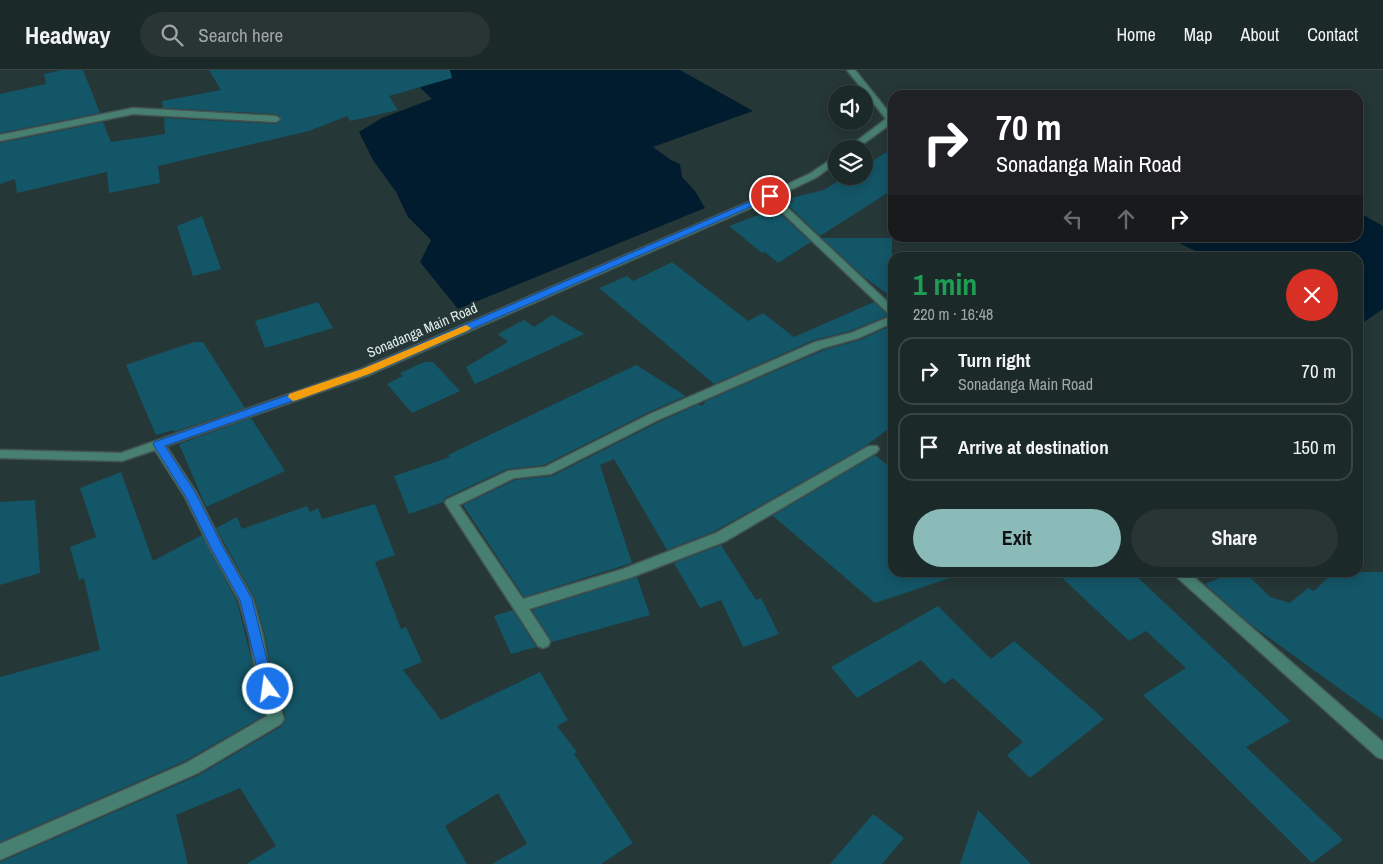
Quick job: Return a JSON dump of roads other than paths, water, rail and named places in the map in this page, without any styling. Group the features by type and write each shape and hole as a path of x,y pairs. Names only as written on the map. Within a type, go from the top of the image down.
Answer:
{"street":[{"path":"851,70 888,116"},
{"path":"0,138 133,111 276,119"},
{"path":"863,140 888,122"},
{"name":"Sonadanga Main Road","path":"0,454 122,457 366,372 770,196 814,174 828,164"},
{"path":"770,196 888,307"},
{"path":"543,642 451,503 512,474 547,471 654,417 819,345 855,336 888,321"},
{"path":"0,852 192,768 276,719 263,675 256,636 246,599 191,495 158,444"},
{"path":"520,606 627,572 721,537 873,449"},
{"path":"1184,577 1383,752"}],"water":[{"path":"402,70 680,70 753,111 653,147 680,164 682,177 695,191 705,208 458,309 420,262 431,240 408,217 396,192 373,160 359,132 382,118 432,99"},
{"path":"1363,215 1383,226 1383,309 1363,323 1363,252 1198,252 1177,242 1363,242"}]}
